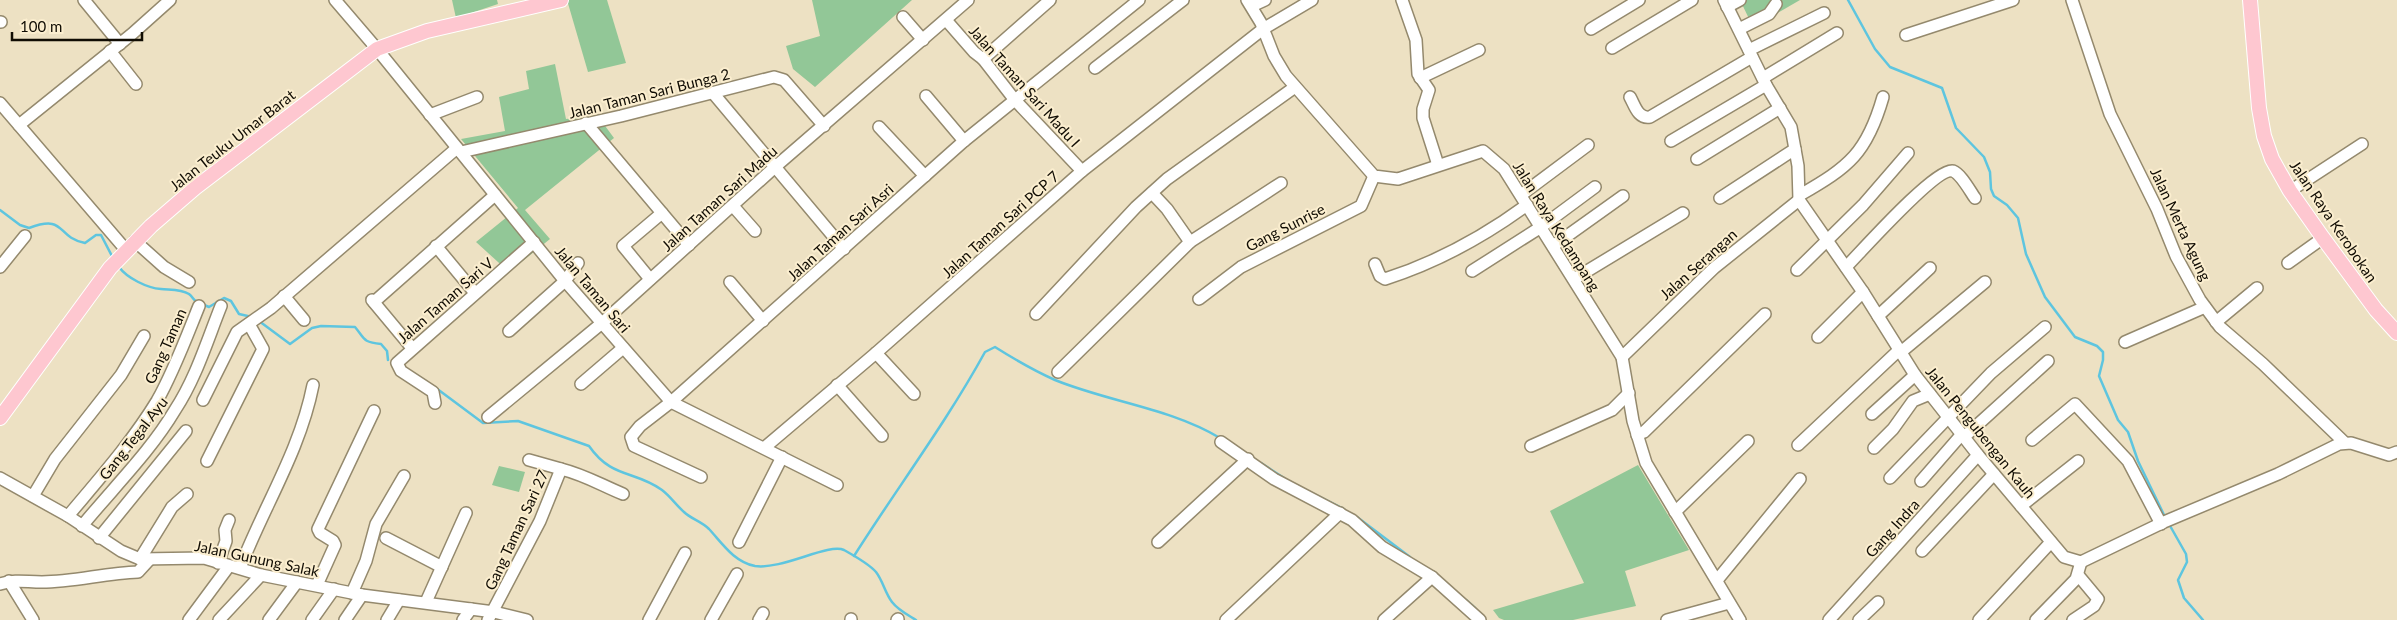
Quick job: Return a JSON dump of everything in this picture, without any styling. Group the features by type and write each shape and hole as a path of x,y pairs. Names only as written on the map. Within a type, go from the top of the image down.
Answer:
{"main road":[{"name":"Jalan Teuku Umar Barat","path":"0,418 110,268 128,248 195,188 377,49 427,31 561,0"},
{"name":"Jalan Raya Kerobokan","path":"2250,0 2263,128 2272,159 2290,191 2323,238 2376,310 2397,333"}],"street":[{"path":"84,0 120,44"},
{"path":"20,125 120,44 170,0"},
{"name":"Jalan Taman Sari","path":"335,0 565,281 671,402 837,484"},
{"name":"Jalan Taman Sari Madu","path":"488,416 602,323 775,167 968,0"},
{"path":"983,59 1050,0"},
{"name":"Jalan Taman Sari Asri","path":"701,477 634,446 631,442 631,437 640,426 671,402 844,250 964,141 1139,0"},
{"path":"1095,68 1183,0"},
{"path":"1264,0 1250,3 1274,56 1294,87 1374,176"},
{"name":"Jalan Taman Sari PCP 7","path":"764,448 876,353 1082,171 1263,30 1312,0"},
{"path":"1403,0 1416,40 1420,78 1429,90 1423,108 1423,118 1438,165"},
{"path":"1591,29 1640,0"},
{"path":"1612,48 1692,0"},
{"path":"1740,0 1726,4 1764,82 1791,127 1796,149 1800,197"},
{"path":"1906,35 2013,0"},
{"name":"Jalan Merta Agung","path":"2072,0 2110,114 2157,210 2176,256 2205,307 2216,322 2344,442"},
{"path":"1738,30 1769,14 1776,4"},
{"path":"1630,97 1638,113 1643,117 1650,117 1750,53 1824,13"},
{"path":"903,17 923,40"},
{"name":"Jalan Taman Sari Madu I","path":"946,20 974,52 983,59 1014,99 1082,171"},
{"path":"1671,142 1837,33"},
{"path":"1420,78 1479,50"},
{"path":"110,51 136,84"},
{"name":"Jalan Taman Sari Bunga 2","path":"459,150 586,123 777,76 784,80 824,126"},
{"path":"1036,314 1152,193 1168,179 1294,87"},
{"path":"714,93 844,250"},
{"path":"926,96 964,141"},
{"path":"430,115 477,97"},
{"name":"Jalan Serangan","path":"1622,357 1714,268 1800,197 1844,166 1855,155 1872,131 1883,97"},
{"path":"0,103 128,248 188,282"},
{"path":"1697,159 1780,108"},
{"path":"586,123 689,245"},
{"path":"878,127 925,176"},
{"path":"2290,191 2362,144"},
{"path":"1375,264 1383,279 1457,251 1524,200 1588,145"},
{"path":"1720,198 1796,149"},
{"path":"203,400 234,335 254,321 459,150"},
{"name":"Jalan Raya Kedampang","path":"1374,176 1398,179 1477,152 1488,153 1504,169 1622,357 1637,435 1646,463 1718,579 1729,603 1740,620"},
{"path":"1797,270 1828,241 1908,153"},
{"path":"1846,267 1909,201 1945,173 1950,171 1956,173 1975,198"},
{"name":"Gang Sunrise","path":"1200,300 1241,266 1360,207 1374,176"},
{"path":"1058,372 1190,242 1281,183"},
{"path":"1472,271 1541,227 1595,187"},
{"path":"1152,193 1167,209 1190,242"},
{"path":"412,348 373,301 495,195"},
{"path":"1553,246 1623,196"},
{"name":"Jalan Pengubengan Kauh","path":"1800,197 1915,375 1978,455 2064,557 2081,562"},
{"path":"733,206 754,231"},
{"path":"650,279 623,246 662,213"},
{"path":"1574,279 1683,213"},
{"path":"0,267 26,236"},
{"path":"2288,263 2323,238"},
{"name":"Jalan Taman Sari V","path":"434,403 433,392 398,367 397,363 534,242"},
{"path":"436,246 475,293"},
{"path":"509,331 565,281 578,263"},
{"path":"1878,316 1930,268"},
{"path":"730,282 763,321"},
{"path":"1798,446 1900,351 1985,282"},
{"path":"2216,322 2257,288"},
{"path":"1818,337 1863,292"},
{"path":"284,296 304,320"},
{"name":"Gang Taman","path":"68,516 130,440 156,401 174,368 199,306"},
{"name":"Gang Tegal Ayu","path":"82,526 164,428 176,409 201,359 221,306"},
{"path":"2126,342 2205,307"},
{"path":"1637,435 1644,432 1765,314"},
{"path":"206,461 263,349 254,321"},
{"path":"1890,478 1947,416 1991,373 2046,327"},
{"path":"33,496 56,459 121,375 144,336"},
{"path":"581,384 623,348"},
{"path":"876,353 914,394"},
{"path":"1921,481 1963,436 2048,361"},
{"path":"1872,414 1915,375"},
{"path":"189,620 253,534 296,447 313,385"},
{"path":"837,386 882,436"},
{"path":"1531,446 1612,410 1629,393"},
{"path":"1874,448 1893,429 1913,401 1930,394"},
{"path":"2032,440 2075,404 2128,461 2166,521"},
{"path":"317,586 335,545 333,541 320,534 318,529 374,411"},
{"path":"100,538 186,431"},
{"path":"1675,512 1748,441"},
{"path":"1221,442 1290,488 1315,498 1355,523 1382,547 1432,577 1480,620"},
{"path":"2036,620 2078,575 2081,562 2166,521 2278,474 2344,442 2396,455"},
{"name":"Gang Indra","path":"1829,620 1978,455"},
{"path":"739,542 782,457"},
{"path":"529,460 561,468"},
{"path":"1158,542 1248,460"},
{"path":"2021,506 2078,461"},
{"name":"Gang Taman Sari 27","path":"491,616 540,521 561,468 584,474 598,485 623,494"},
{"path":"1922,551 1994,474"},
{"path":"344,620 357,594 376,524 404,476"},
{"name":"Jalan Gunung Salak","path":"0,478 68,516 121,552 144,559 189,558 261,575 357,594 426,602 471,609 491,616 527,620"},
{"path":"1718,579 1800,479"},
{"path":"32,620 4,582 16,579 41,582 114,572 138,572 172,507 187,494"},
{"path":"426,602 466,513"},
{"path":"1226,620 1340,513"},
{"path":"229,520 225,530 229,566"},
{"path":"386,538 442,567"},
{"path":"1979,620 2051,542"},
{"path":"650,620 685,553"},
{"path":"711,620 737,574"},
{"path":"219,620 261,575"},
{"path":"2073,620 2094,606 2098,599 2078,575"},
{"path":"1384,620 1432,577"},
{"path":"269,620 297,582"},
{"path":"312,620 334,589"},
{"path":"387,620 399,600"},
{"path":"1859,620 1878,602"},
{"path":"1667,620 1729,603"},
{"path":"463,620 471,609"}],"green space":[{"path":"452,0 497,0 498,4 456,18"},
{"path":"567,0 607,0 626,63 588,72"},
{"path":"812,0 912,0 815,87 793,69 786,46 820,36"},
{"path":"1740,0 1800,0 1753,27"},
{"path":"555,64 566,119 597,115 614,138 525,210 550,239 509,272 476,242 518,208 461,139 505,131 499,97 529,89 526,71"},
{"path":"1638,465 1689,550 1625,571 1636,606 1573,620 1504,620 1499,618 1493,610 1584,583 1550,511"},
{"path":"499,466 525,472 519,492 492,485"}],"waterway":[{"path":"1848,0 1875,49 1890,67 1942,88 1956,128 1984,157 1990,172 1991,189 1994,196 2007,205 2018,218 2026,254 2045,297 2075,337 2097,346 2103,352 2099,376 2118,420 2128,432 2138,461 2165,517"},
{"path":"0,210 20,225 29,228 41,224 56,225 69,236 85,243 96,235 101,235 113,258"},
{"path":"119,267 132,279 156,288 183,291 197,302"},
{"path":"202,304 209,307 224,298 231,301 239,314 252,317"},
{"path":"259,321 290,344 312,328 321,326 355,327 367,341 381,344 387,351 388,360"},
{"path":"854,556 938,430 985,352 995,347 1055,380 1181,419 1220,438"},
{"path":"415,374 427,382"},
{"path":"436,388 483,423 518,421 589,446 606,464 642,479 662,490 687,514 709,529 735,556 748,564 766,566 827,550 844,550 873,569 892,602 900,610 916,620"},
{"path":"1261,463 1284,478"},
{"path":"1302,488 1344,509"},
{"path":"1357,517 1410,557"},
{"path":"2169,524 2186,554 2187,562 2178,580 2184,598 2203,620"},
{"path":"1466,600 1475,608"}]}
